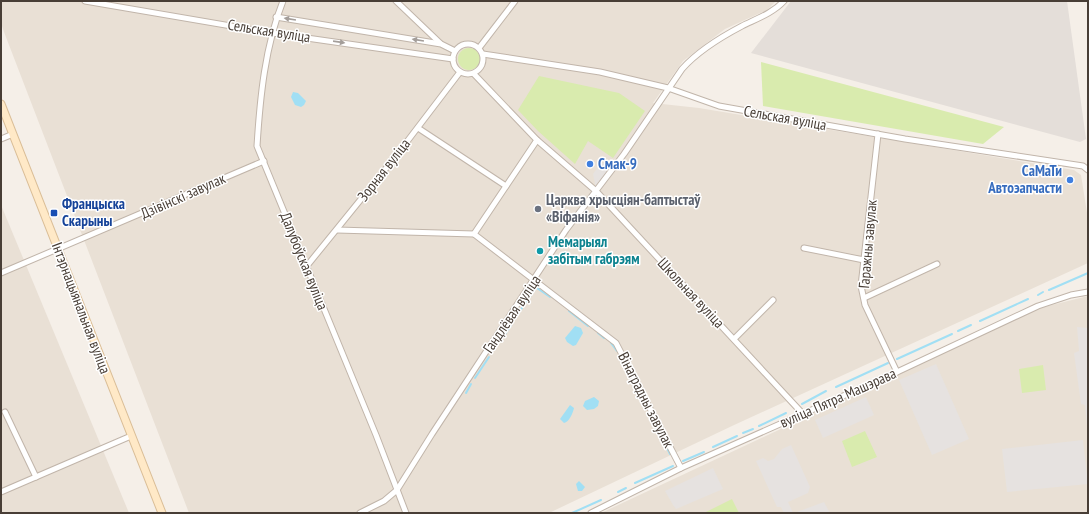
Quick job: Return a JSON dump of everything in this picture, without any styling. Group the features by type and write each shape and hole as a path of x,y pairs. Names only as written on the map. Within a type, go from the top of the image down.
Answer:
{"main road":[{"name":"Інтэрнацыянальная вуліца","path":"1,104 162,513"}],"street":[{"name":"Сельская вуліца","path":"85,1 272,33 453,59"},
{"name":"Далубоўская вуліца","path":"283,1 276,17 272,33 259,109 257,146 406,513"},
{"path":"396,1 441,44"},
{"path":"479,48 515,1"},
{"name":"Гандлёвая вуліца","path":"360,513 384,501 397,490 566,230 624,154 668,88 691,58 735,30 775,9 784,1"},
{"name":"Сельская вуліца","path":"276,17 441,44 455,51"},
{"path":"469,44 479,48 483,54 482,66 474,74 464,74 460,72 454,64 453,59 455,51 463,45 469,44"},
{"name":"Сельская вуліца","path":"483,54 600,72 668,88 719,106 878,134 1083,166 1088,170"},
{"name":"Зорная вуліца","path":"306,267 418,128 460,72"},
{"name":"Школьная вуліца","path":"474,74 537,140 596,191 804,414"},
{"path":"418,128 506,186"},
{"path":"1,140 13,134"},
{"name":"Гаражны завулак","path":"878,134 861,286 864,298 898,372"},
{"path":"337,230 474,234 537,140"},
{"name":"Дзівінскі завулак","path":"1,274 264,161"},
{"name":"Вінаградны завулак","path":"474,234 616,343 681,468"},
{"path":"804,248 864,260"},
{"path":"864,298 937,264"},
{"name":"вуліца Пятра Машэрава","path":"591,513 681,468 898,372 1038,306 1071,295 1088,292"},
{"path":"734,339 773,300"},
{"path":"5,412 36,477"},
{"path":"1,492 132,436"}],"shaded area":[{"path":"1,1 776,1 767,10 725,29 683,61 653,103 699,108 1074,170 1081,175 1088,219 1088,263 732,426 549,513 189,513 4,32 1,23"},
{"path":"791,1 1067,1 1086,139 1080,142 751,53"},
{"path":"616,162 596,189 593,174 601,163"},
{"path":"1,205 129,513 1,513"},
{"path":"1088,296 1088,513 601,513 1040,308"},
{"path":"1077,327 1088,328 1088,436 1085,405 1081,404 1074,353 1079,351"},
{"path":"936,364 969,439 932,455 899,380"},
{"path":"866,397 874,415 823,438 815,420"},
{"path":"1083,440 1088,484 1007,492 1002,449"},
{"path":"791,445 810,487 808,493 788,502 793,513 784,513 781,507 777,507 756,461 763,458 768,461 774,459 782,449"},
{"path":"713,468 723,489 676,509 665,491"},
{"path":"824,502 830,513 796,513 797,512"}],"green space":[{"path":"469,48 477,51 480,59 477,67 469,70 461,67 458,59 461,51"},
{"path":"761,62 1004,127 983,144 763,106"},
{"path":"539,76 619,93 645,111 613,158 588,141 575,164 538,131 518,110"},
{"path":"1043,365 1046,390 1022,393 1019,369"},
{"path":"865,431 877,457 852,467 842,441"},
{"path":"732,499 739,513 704,513"}],"water":[{"path":"293,92 298,93 306,101 304,105 301,107 295,105 291,97"},
{"path":"575,326 581,328 583,333 576,345 573,346 567,342 565,338"},
{"path":"594,397 599,401 598,406 594,409 587,410 583,406 585,401"},
{"path":"570,405 574,408 572,415 564,423 560,419"},
{"path":"579,481 585,487 582,491 578,491 576,484"}],"waterway":[{"path":"1049,290 1088,273"},
{"path":"515,318 535,289 537,288 550,297"},
{"path":"1038,295 1043,292"},
{"path":"980,321 1028,299"},
{"path":"569,311 588,326"},
{"path":"503,337 511,325"},
{"path":"958,331 971,325"},
{"path":"598,333 604,338"},
{"path":"897,359 952,334"},
{"path":"611,343 617,351"},
{"path":"475,378 489,357"},
{"path":"836,387 888,363"},
{"path":"466,393 471,384"},
{"path":"802,404 826,391"},
{"path":"759,426 786,413"},
{"path":"653,421 660,435"},
{"path":"743,433 753,429"},
{"path":"713,447 737,436"},
{"path":"664,442 670,454"},
{"path":"683,461 704,452"},
{"path":"635,483 673,466"},
{"path":"618,492 626,488"},
{"path":"572,513 601,500"}],"place":[{"name":"Смак-9","path":"590,164"},
{"name":"СаМаТи Автоэапчасти","path":"1070,180"},
{"name":"Царква хрысціян-баптыстаў «Віфанія»","path":"538,209"},
{"name":"Францыска Скарыны","path":"54,213"},
{"name":"Мемарыял забітым габрэям","path":"540,251"}]}
